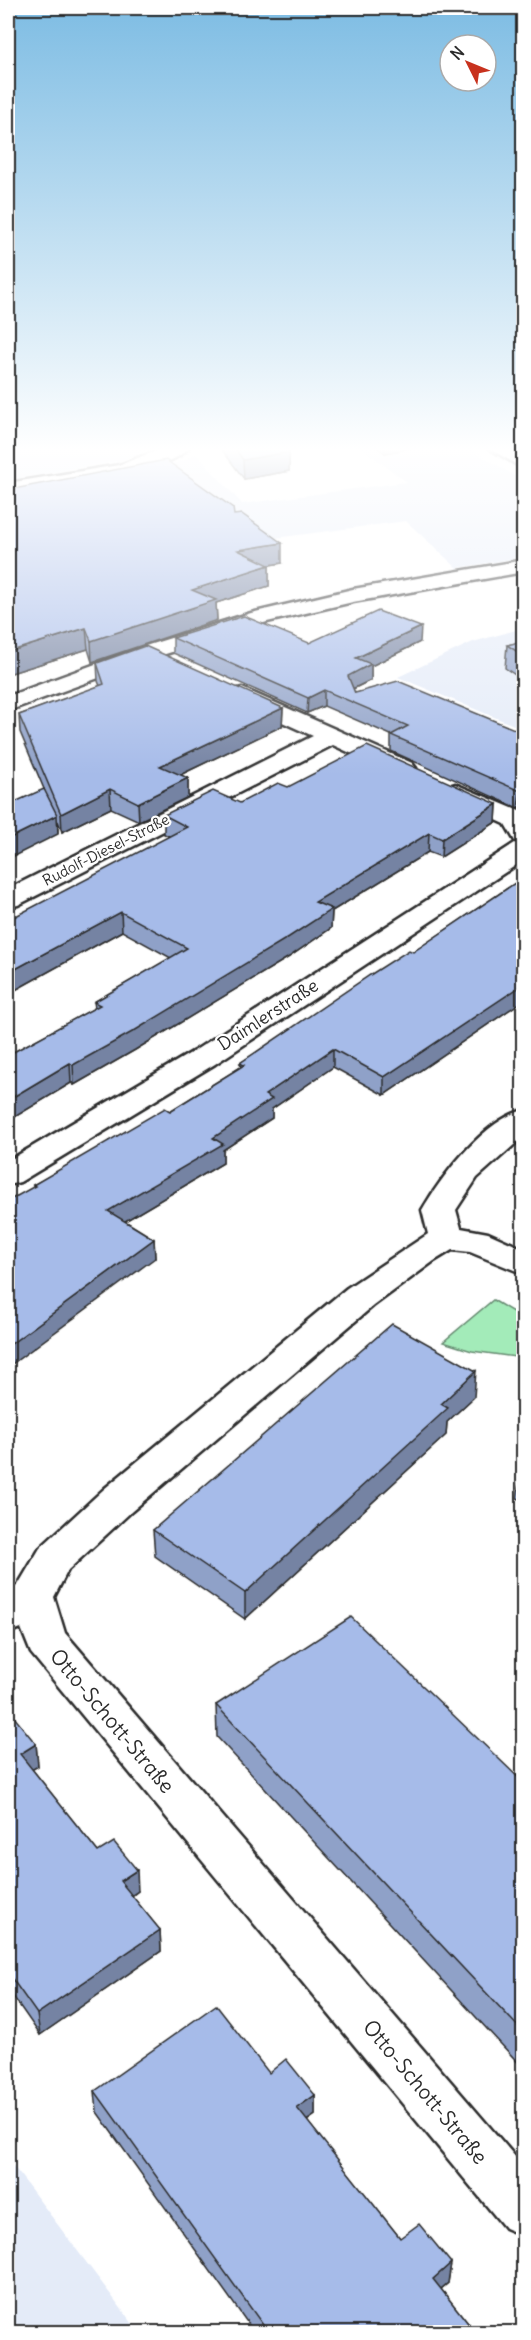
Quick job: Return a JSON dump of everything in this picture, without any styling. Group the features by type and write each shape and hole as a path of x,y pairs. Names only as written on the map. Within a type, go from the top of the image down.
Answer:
{"street":[{"path":"8,704 147,653 296,608 524,566"},
{"path":"147,653 180,668"},
{"path":"224,687 425,778 520,827"},
{"name":"Rudolf-Diesel-Straße","path":"8,899 333,736"},
{"name":"Daimlerstraße","path":"8,1175 81,1134 193,1064 524,848"},
{"path":"524,1120 476,1158 454,1182 439,1210 446,1238 476,1241 524,1263"},
{"name":"Otto-Schott-Straße","path":"446,1238 360,1297 118,1500 54,1559 20,1606 46,1641 524,2209"}],"shaded area":[{"path":"444,556 523,556 523,557 457,568"},
{"path":"523,628 523,729 398,677 473,642"},
{"path":"8,2159 139,2332 8,2332"}],"green space":[{"path":"493,1300 523,1318 523,1358 472,1351 443,1342"}],"building":[{"path":"8,556 251,556 269,565 192,590 216,600 91,641 86,628 8,652"},
{"path":"378,611 421,627 356,658 371,664 348,676 355,693 398,681 524,733 524,789 520,791 391,735 408,726 324,690 308,698 173,638 244,616 309,643"},
{"path":"524,641 524,656 507,645"},
{"path":"145,646 283,708 160,766 188,778 138,803 110,789 61,814 19,715 104,684 97,663"},
{"path":"367,746 497,804 442,839 429,833 315,902 332,909 134,1031 73,1065 70,1063 8,1100 8,1055 100,1005 94,1002 187,948 121,912 8,973 8,920 187,827 164,815 213,791 240,803 278,783 288,787"},
{"path":"44,789 57,815 8,839 8,805"},
{"path":"524,877 524,984 384,1077 333,1049 265,1095 272,1099 213,1138 223,1144 108,1211 154,1239 8,1346 8,1201 165,1108 170,1111 244,1065 240,1063 370,975 409,950 413,952"},
{"path":"392,1324 476,1371 441,1404 448,1408 245,1593 153,1530"},
{"path":"351,1617 524,1783 524,2033 216,1705"},
{"path":"14,1717 36,1744 20,1754 98,1852 114,1842 137,1870 120,1881 160,1930 37,2014 8,1973 8,1721"},
{"path":"216,2005 269,2073 286,2059 315,2095 297,2108 400,2238 419,2224 451,2263 433,2279 475,2332 268,2332 95,2091"}]}
